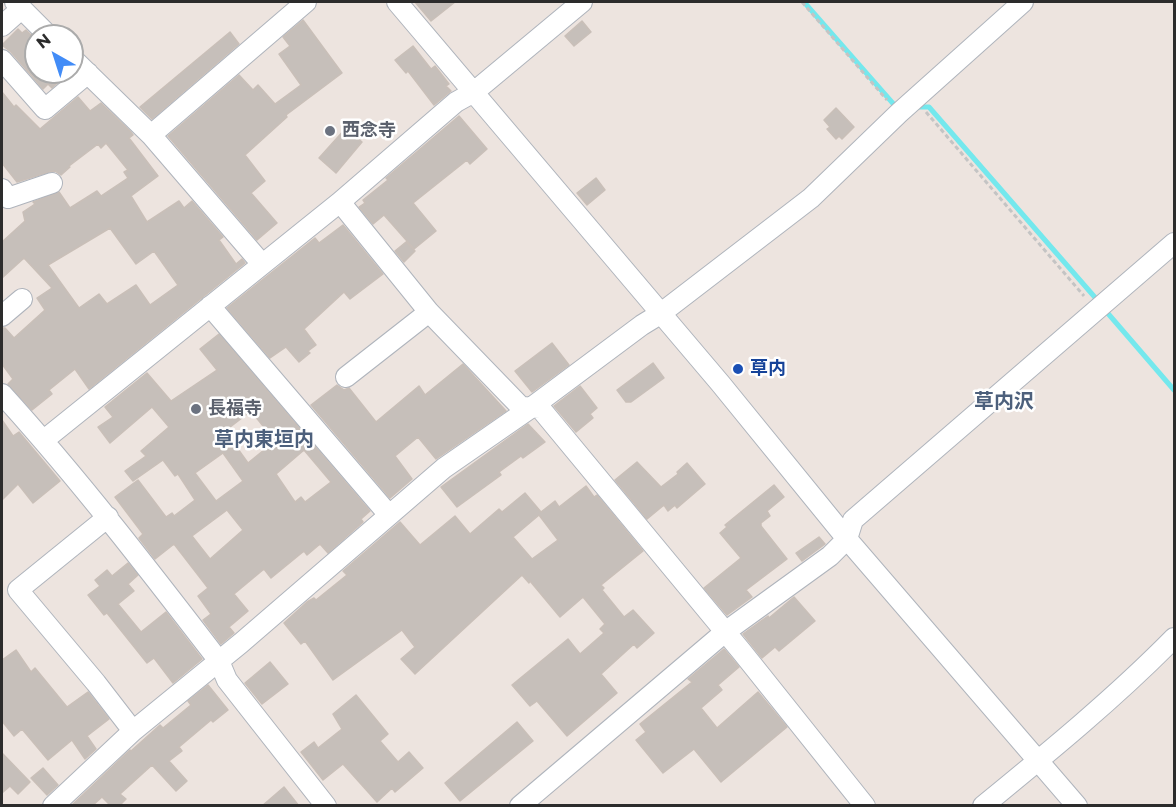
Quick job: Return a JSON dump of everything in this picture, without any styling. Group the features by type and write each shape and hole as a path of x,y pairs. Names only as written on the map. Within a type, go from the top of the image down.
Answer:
{"street":[{"path":"151,135 306,2"},
{"path":"397,2 720,383 847,538 1077,806"},
{"path":"44,440 340,202 434,120 456,102 474,92 582,2"},
{"path":"53,806 133,731 219,661 444,468 660,314 811,198 915,99 1023,2"},
{"path":"2,27 18,5 37,24"},
{"path":"2,60 45,109 88,73"},
{"path":"84,69 151,135 262,264"},
{"path":"2,189 8,198 52,183"},
{"path":"340,202 429,312 521,406 540,408 865,806"},
{"path":"520,806 725,632 830,556 847,538 853,520 1174,243"},
{"path":"2,316 22,299"},
{"path":"210,306 389,515"},
{"path":"346,377 429,312"},
{"path":"2,394 108,517 219,661 227,680 326,806"},
{"path":"108,517 18,590 133,731"},
{"path":"983,806 1140,673 1174,638"}],"path":[{"path":"802,2 899,114"},
{"path":"915,99 1096,310"}],"building":[{"path":"415,2 455,2 431,21"},
{"path":"303,20 342,73 286,115 287,117 245,155 265,181 251,193 277,223 257,240 168,136 239,75 253,90 258,85 275,104 301,85 279,54 290,46 283,37"},
{"path":"582,21 591,32 574,46 565,36"},
{"path":"18,29 22,33 24,32 24,67 11,52 2,45"},
{"path":"230,32 239,44 152,119 140,107"},
{"path":"413,46 431,69 435,66 449,84 446,86 451,91 434,105 408,71 406,73 395,60"},
{"path":"39,84 48,84 43,89"},
{"path":"2,92 14,107 16,105 40,129 78,97 90,111 101,103 131,132 133,135 129,138 158,176 131,196 147,222 179,201 184,208 192,201 223,237 219,240 236,264 242,259 245,263 89,389 75,369 49,390 52,394 32,410 8,384 13,379 2,364 2,328 5,328 14,338 45,310 37,298 52,288 24,258 2,278 2,242 25,221 23,212 35,204 33,202 59,192 70,208 97,191 101,196 128,178 124,172 128,170 106,143 101,148 98,144 61,175 55,171 17,182 2,163","holes":["110,228 136,264 154,251 178,285 150,305 136,285 107,304 99,294 79,308 48,265"]},
{"path":"836,108 854,127 842,139 839,136 836,139 827,129 830,127 824,120"},
{"path":"459,116 487,149 470,164 467,160 413,203 436,231 414,249 384,215 373,224 359,207 365,203 363,200 388,180 386,178"},
{"path":"346,128 362,142 336,173 319,158"},
{"path":"596,178 605,190 587,205 577,193"},
{"path":"343,225 383,274 350,299 344,292 304,329 316,345 299,362 286,347 270,358 227,308 315,238 319,243"},
{"path":"406,242 415,251 404,262 395,251"},
{"path":"219,334 370,511 361,519 363,522 328,553 320,544 307,555 304,551 271,578 264,569 234,594 248,611 229,627 234,633 221,644 203,620 211,614 198,596 208,588 174,544 155,559 139,538 143,534 115,497 138,480 166,517 172,513 174,516 195,500 178,474 175,476 163,460 133,481 125,471 146,456 141,451 169,427 152,407 110,443 98,427 113,417 105,407 147,373 171,401 217,370 200,349","holes":["251,411 275,441 248,463 225,431","304,450 331,482 305,502 301,497 295,502 276,474","223,453 243,481 216,501 195,473","227,510 243,530 210,559 192,536"]},
{"path":"552,343 569,365 532,392 515,371"},
{"path":"653,363 664,378 631,402 626,402 617,390"},
{"path":"463,364 506,411 436,459 418,437 395,456 412,479 390,498 311,405 337,385 344,390 349,388 376,422 419,386 425,395"},
{"path":"580,386 597,408 590,414 593,418 576,432 554,406"},
{"path":"2,420 13,436 19,432 60,481 33,503 18,484 2,500"},
{"path":"528,424 545,442 499,472 501,475 457,507 441,487"},
{"path":"637,462 661,487 678,474 677,472 687,463 705,484 677,508 675,505 668,511 664,505 647,519 615,480"},
{"path":"774,485 784,497 767,511 770,516 761,523 761,526 787,559 746,590 752,597 727,615 704,588 741,558 720,533 727,527 725,525"},
{"path":"586,486 594,497 597,495 643,551 601,585 604,588 602,590 624,617 633,610 654,633 637,648 634,644 601,674 617,693 567,736 537,701 530,706 512,685 568,639 580,654 604,633 600,629 605,624 583,597 560,617 530,581 529,583 522,575 415,674 401,659 415,647 402,630 333,680 305,641 301,644 284,623 307,602 314,598 316,600 347,575 343,571 400,522 420,545 455,516 470,534 499,509 502,512 525,493 541,512 555,501 559,507","holes":["539,515 558,540 532,559 513,537"]},
{"path":"819,537 825,544 802,561 796,553"},
{"path":"128,563 138,575 128,584 134,591 118,604 141,632 166,612 202,659 173,683 154,658 147,663 107,613 104,615 88,595 100,586 95,580 107,570 112,576"},
{"path":"794,597 815,621 779,651 775,647 762,658 743,634 768,616 769,618"},
{"path":"724,649 739,667 718,685 722,690 701,708 717,728 758,692 787,727 721,782 694,749 663,773 636,740 646,732 640,724 692,682 688,679"},
{"path":"16,650 31,672 35,668 67,707 88,692 109,719 87,736 96,749 85,759 72,740 48,760 22,729 14,736 2,721 2,660"},
{"path":"270,662 288,684 262,704 245,683"},
{"path":"208,685 228,710 213,722 211,720 179,747 182,751 169,761 187,781 176,791 152,765 120,794 126,799 119,806 111,806 102,797 92,806 71,806 130,750 160,725 163,728 191,705 188,701"},
{"path":"356,695 388,734 380,741 398,762 409,752 423,768 395,792 392,788 377,802 343,764 323,780 301,752 314,742 318,748 342,729 333,714"},
{"path":"517,722 533,741 460,801 445,783"},
{"path":"2,753 30,782 18,794 10,786 2,793"},
{"path":"43,768 58,785 47,795 31,778"},
{"path":"284,787 299,806 262,806"}],"waterway":[{"path":"804,2 897,108"},
{"path":"915,107 929,107 1099,302"},
{"path":"1105,310 1174,390"}],"place":[{"name":"西念寺","path":"330,131"},
{"name":"草内","path":"738,369"},
{"name":"長福寺","path":"196,409"}],"district":[{"name":"草内沢","path":"1004,402"},
{"name":"草内東垣内","path":"264,440"}]}
